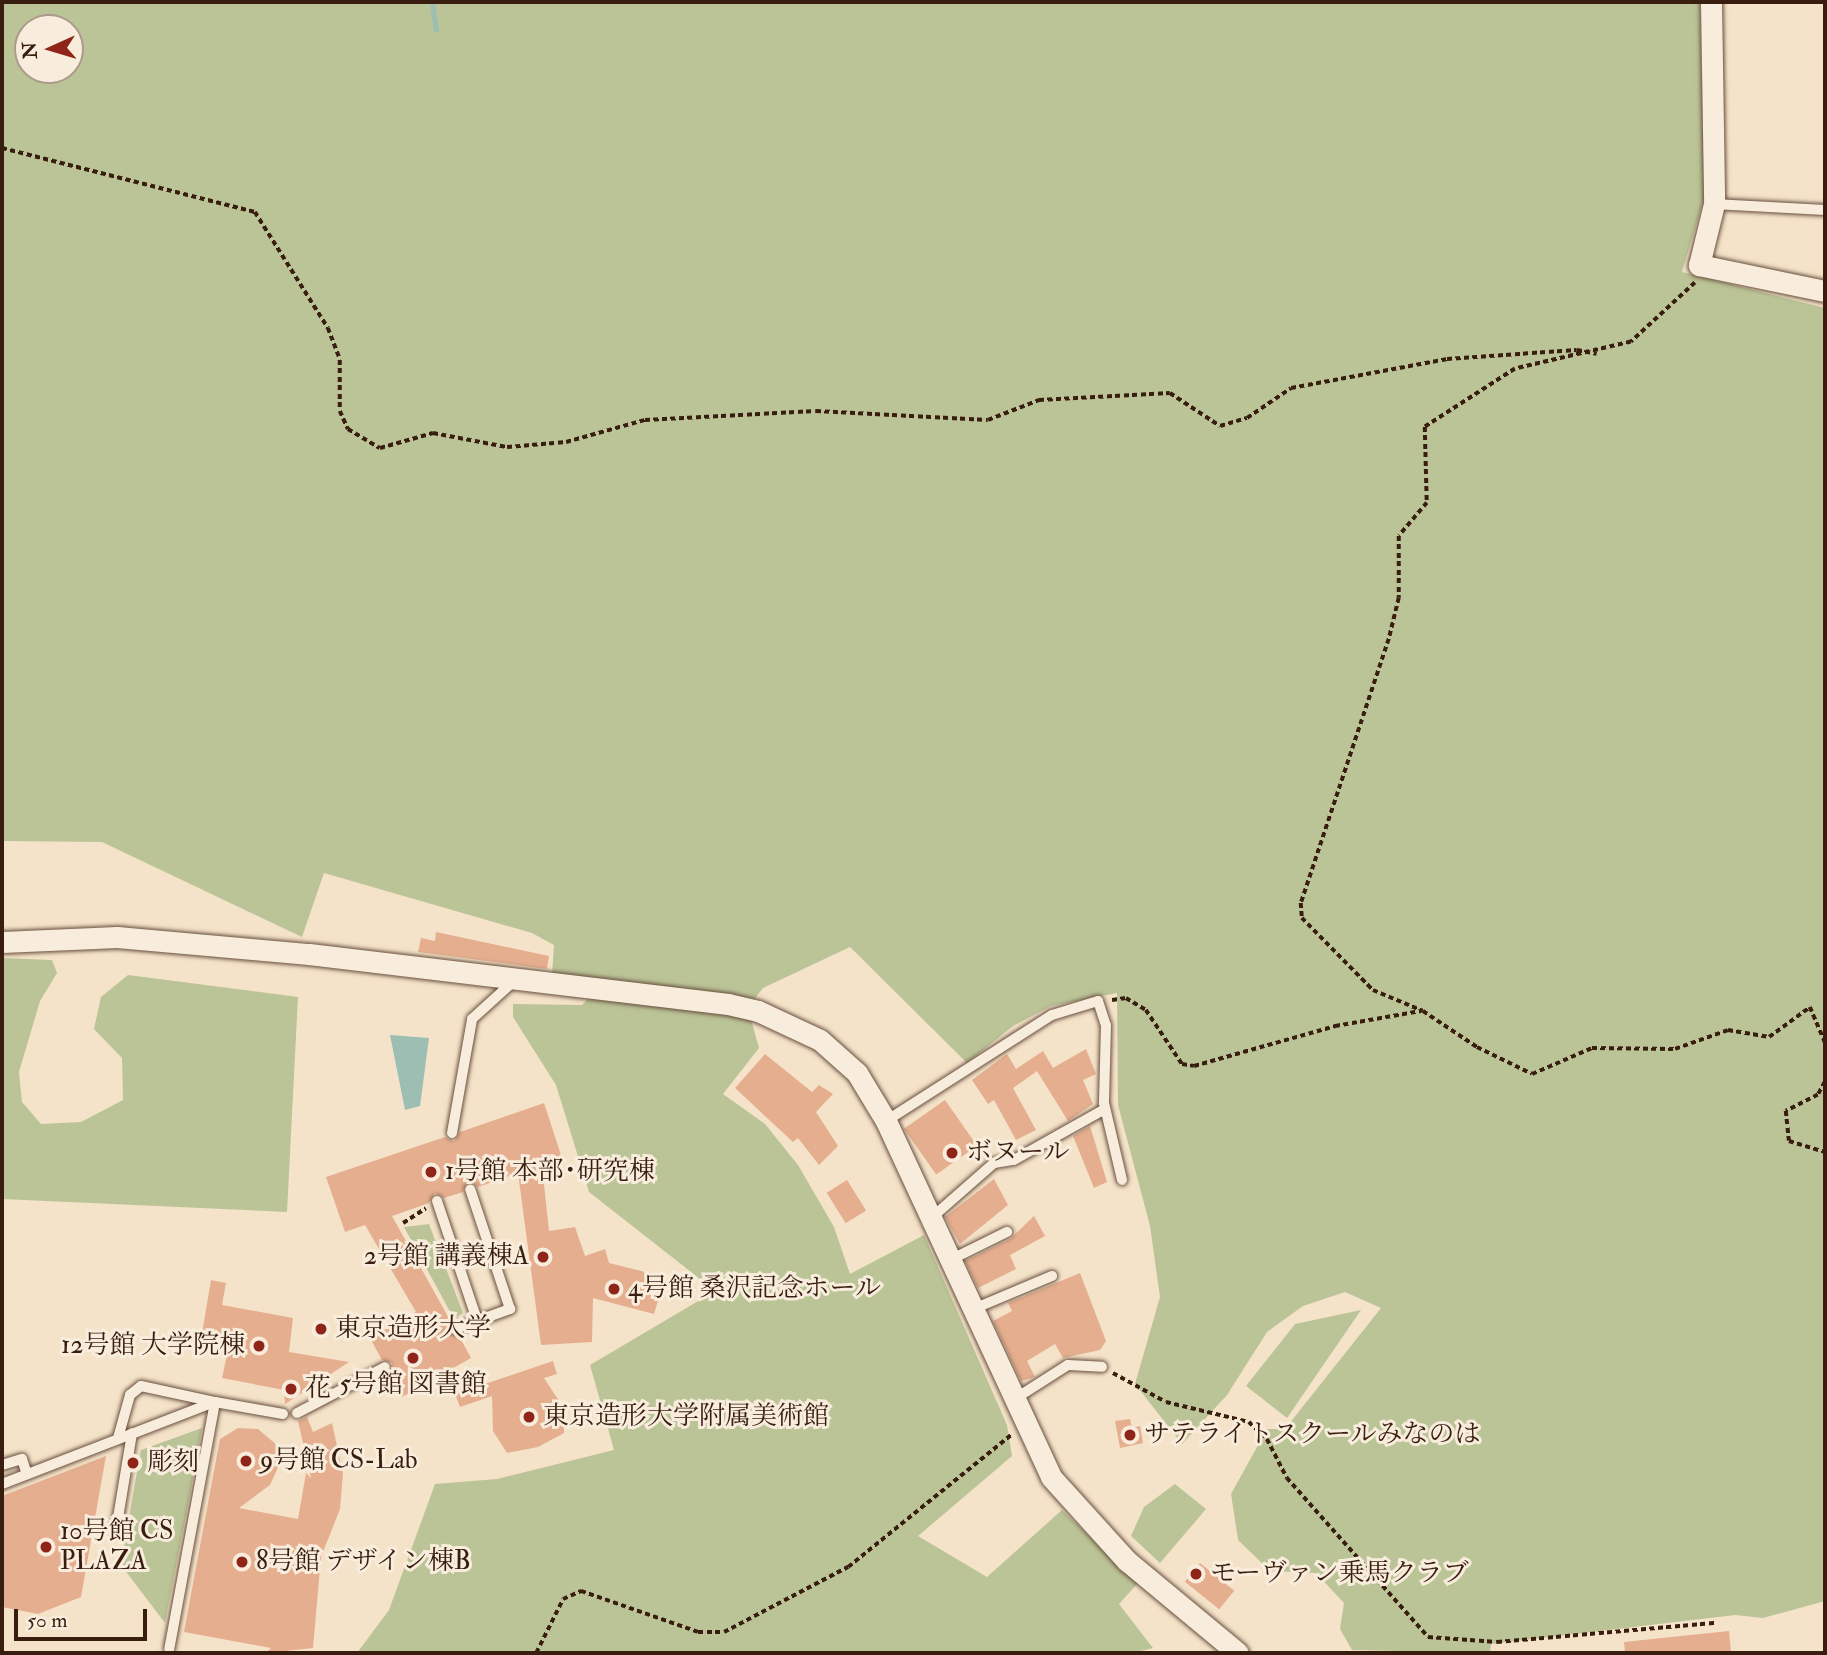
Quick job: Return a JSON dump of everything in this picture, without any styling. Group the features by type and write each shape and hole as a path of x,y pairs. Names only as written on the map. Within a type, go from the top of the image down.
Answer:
{"street":[{"path":"1711,2 1714,204 1698,254 1701,268 1825,291"},
{"path":"2,942 117,937 515,980 758,1011 833,1050 868,1086 1023,1427 1085,1520 1238,1653"}],"lane":[{"path":"1714,204 1825,211"},
{"path":"452,1133 471,1018 515,980"},
{"path":"886,1121 1052,1015 1102,1003 1105,1109 1122,1180"},
{"path":"929,1220 994,1163 1014,1160 1105,1109"},
{"path":"455,1329 510,1309 470,1189"},
{"path":"432,1204 477,1320"},
{"path":"948,1261 1007,1232"},
{"path":"968,1311 1052,1276"},
{"path":"1011,1402 1068,1365 1102,1367"},
{"path":"297,1413 385,1367"},
{"path":"118,1438 130,1395 141,1386 282,1414"},
{"path":"2,1484 26,1471 215,1402"},
{"path":"169,1648 215,1402"},
{"path":"116,1530 132,1433"},
{"path":"2,1465 22,1459 26,1471"}],"path":[{"path":"2,148 255,212 328,328 340,360 341,411 348,429 380,448 433,433 507,447 566,442 645,420 816,411 988,419 1040,400 1170,393 1220,426 1247,418 1291,388 1447,359 1577,350 1597,354"},
{"path":"1701,268 1688,295 1647,331 1597,354 1515,369 1425,427 1427,503 1399,536 1399,598 1389,639 1301,903 1302,918 1320,943 1373,990 1423,1010 1477,1047 1532,1074 1592,1048 1675,1049 1728,1030 1769,1037 1810,1007 1825,1043"},
{"path":"1102,1003 1137,1003 1161,1028 1181,1064 1194,1066 1335,1026 1423,1010"},
{"path":"1825,1082 1818,1095 1786,1111 1789,1141 1825,1152"},
{"path":"403,1223 432,1204"},
{"path":"1102,1367 1166,1402 1249,1423 1267,1439 1287,1478 1429,1637 1497,1642 1716,1623"},
{"path":"536,1653 563,1599 581,1591 698,1632 724,1632 848,1567 1023,1427"}],"green space":[{"path":"2,2 1700,2 1705,195 1682,272 1825,308 1825,1601 1763,1618 1735,1615 1491,1644 1490,1653 1352,1650 1340,1629 1344,1603 1316,1573 1270,1571 1238,1540 1231,1494 1267,1429 1285,1429 1381,1308 1345,1292 1303,1306 1267,1332 1227,1395 1182,1444 1135,1384 1160,1297 1150,1226 1118,1105 1117,993 1051,1006 1013,1026 967,1063 850,947 763,988 753,1001 552,976 554,945 532,933 324,873 302,937 102,842 2,841"},
{"path":"2,958 52,960 57,973 40,1001 19,1072 22,1102 41,1124 81,1122 123,1100 122,1058 94,1029 101,997 128,975 298,997 287,1212 2,1199"},
{"path":"590,997 750,1016 759,1048 723,1094 765,1124 798,1165 834,1227 850,1274 924,1235 1007,1425 1012,1456 918,1536 987,1577 1062,1510 1138,1583 1119,1604 1153,1648 1133,1653 357,1653 389,1610 435,1484 497,1479 614,1450 590,1365 700,1300 700,1279 589,1192 556,1085 513,1017 513,1004 582,1005"},
{"path":"429,1224 463,1313 454,1319 404,1227"},
{"path":"1361,1310 1287,1418 1246,1386 1295,1324"},
{"path":"202,1428 165,1623 121,1565 141,1450"},
{"path":"1175,1484 1206,1509 1160,1563 1131,1536 1144,1507"}],"water":[{"path":"390,1035 429,1038 420,1106 405,1110"}],"building":[{"path":"436,932 549,956 547,969 418,952 421,938 435,941"},
{"path":"1086,1049 1096,1074 1083,1080 1093,1104 1068,1121 1037,1071 1013,1088 1036,1130 1016,1140 994,1100 988,1104 972,1080 1007,1054 1016,1069 1043,1051 1053,1068"},
{"path":"765,1054 812,1092 819,1085 833,1094 816,1112 838,1146 819,1165 798,1138 793,1142 735,1088"},
{"path":"945,1100 977,1146 936,1175 904,1129"},
{"path":"544,1103 562,1158 542,1165 549,1231 575,1227 585,1256 605,1249 609,1263 665,1277 654,1314 593,1298 592,1342 541,1345 518,1173 478,1187 468,1181 463,1192 444,1198 435,1193 429,1203 392,1216 451,1322 448,1332 459,1336 471,1358 402,1397 389,1374 392,1363 382,1360 370,1338 416,1312 365,1225 345,1232 326,1177 445,1137 454,1141 460,1132"},
{"path":"1090,1126 1107,1182 1094,1188 1073,1136"},
{"path":"994,1179 1008,1205 960,1244 945,1217"},
{"path":"847,1180 866,1211 846,1223 827,1193"},
{"path":"1034,1216 1045,1236 1010,1255 1016,1269 978,1288 965,1261 1010,1239"},
{"path":"1080,1273 1106,1341 1100,1350 1063,1358 1055,1344 1027,1361 1035,1377 1021,1381 993,1321 1012,1311 1008,1303"},
{"name":"12号館 大学院棟","path":"211,1280 226,1283 222,1305 293,1318 289,1352 349,1362 285,1404 284,1390 222,1378 227,1355 199,1351"},
{"path":"553,1361 557,1374 544,1378 563,1407 564,1433 538,1447 507,1453 493,1431 492,1396 460,1407 455,1394"},
{"path":"307,1417 313,1432 332,1423 343,1474 340,1509 321,1557 313,1648 266,1653 271,1648 184,1632 220,1439 238,1428 258,1429 285,1452 270,1485 239,1508 298,1519 306,1473 311,1478 298,1421"},
{"name":"サテライトスクールみなのは","path":"1130,1419 1132,1428 1140,1426 1143,1443 1120,1448 1115,1421"},
{"name":"10号館 CS PLAZA","path":"106,1456 81,1597 38,1614 2,1607 2,1496"},
{"path":"1200,1563 1234,1591 1219,1609 1185,1582"},
{"path":"1729,1631 1731,1652 1625,1653 1624,1642"}],"waterway":[{"path":"432,2 436,30"}],"place":[{"name":"ボヌール","path":"952,1153"},
{"name":"1号館 本部･研究棟","path":"431,1172"},
{"name":"2号館 講義棟A","path":"543,1257"},
{"name":"4号館 桑沢記念ホール","path":"614,1289"},
{"name":"東京造形大学","path":"321,1329"},
{"name":"12号館 大学院棟","path":"259,1346"},
{"name":"5号館 図書館","path":"413,1358"},
{"name":"花","path":"291,1389"},
{"name":"東京造形大学附属美術館","path":"529,1417"},
{"name":"サテライトスクールみなのは","path":"1130,1435"},
{"name":"9号館 CS-Lab","path":"246,1461"},
{"name":"彫刻","path":"133,1463"},
{"name":"10号館 CS PLAZA","path":"46,1547"},
{"name":"8号館 デザイン棟B","path":"242,1562"},
{"name":"モーヴァン乗馬クラブ","path":"1196,1574"}]}
